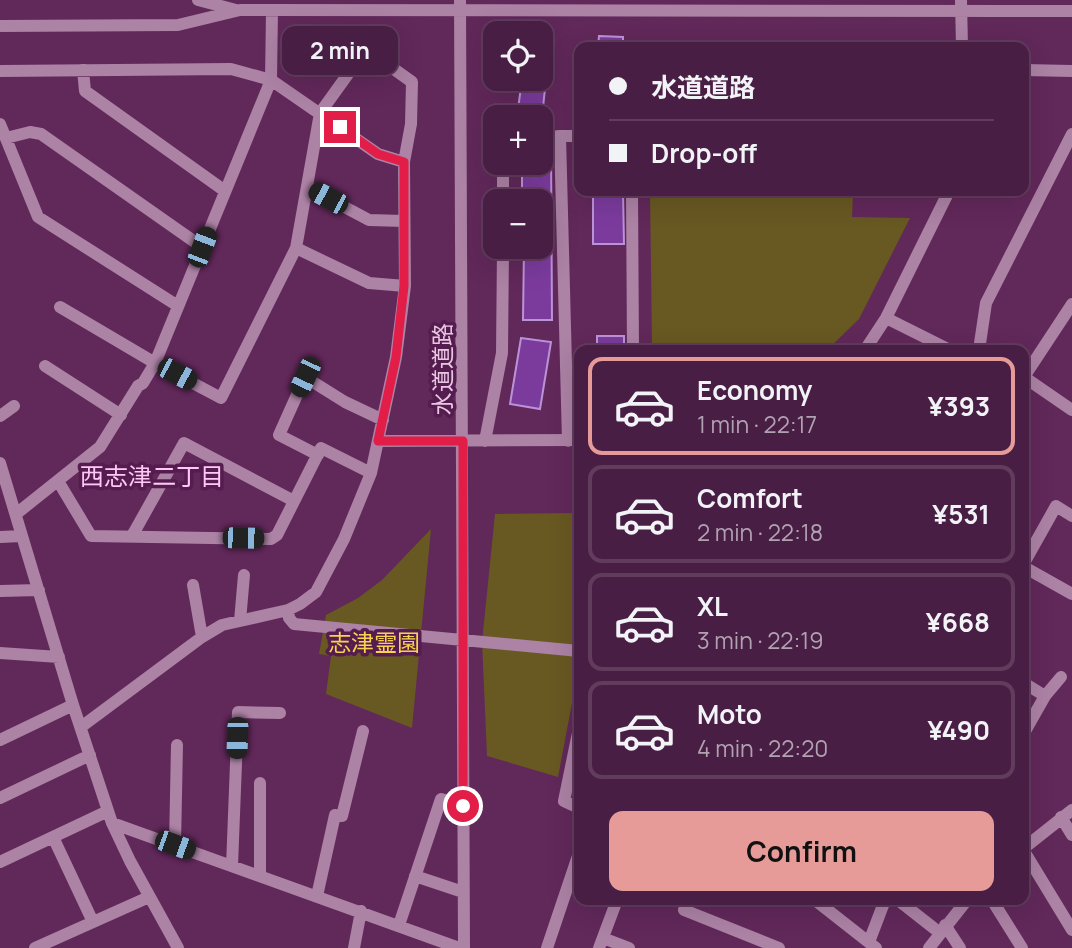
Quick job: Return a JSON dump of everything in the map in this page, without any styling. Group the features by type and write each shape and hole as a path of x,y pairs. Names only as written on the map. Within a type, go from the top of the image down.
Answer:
{"street":[{"path":"198,0 240,10 460,5 962,5 1072,11"},
{"name":"水道道路","path":"460,5 463,441 461,948"},
{"path":"962,5 962,42"},
{"path":"0,26 178,25 240,10"},
{"path":"16,514 100,447 155,363 271,79 272,10"},
{"path":"60,307 155,363 222,398 296,247 320,113 366,49 412,82 411,124 404,162 404,286 396,357 371,473 322,582 316,592 288,610 215,628 81,727"},
{"path":"0,71 223,68 271,79 378,154 404,162"},
{"path":"83,71 85,91 225,191"},
{"path":"1029,71 1072,71"},
{"path":"0,124 38,217 178,306"},
{"path":"6,138 30,132 41,134 202,247"},
{"path":"980,345 986,303 1072,134"},
{"path":"378,441 574,440 560,136"},
{"path":"553,137 574,136"},
{"path":"307,187 369,220 404,221"},
{"path":"632,196 633,345"},
{"path":"868,345 886,318 946,196"},
{"path":"296,247 369,283 404,286"},
{"path":"485,441 502,353 503,259"},
{"path":"1029,369 1072,304"},
{"path":"886,318 940,345"},
{"path":"45,366 121,415"},
{"path":"318,455 279,435 305,377 345,402 383,420"},
{"path":"1029,380 1072,410"},
{"path":"0,416 14,406"},
{"path":"132,536 184,443 294,500"},
{"path":"58,481 90,536 271,538 277,535 321,448 371,473"},
{"path":"0,463 4,488 16,514 111,817 149,897 178,948"},
{"path":"1029,556 1056,506 1072,516"},
{"path":"0,537 22,536"},
{"path":"1029,568 1071,592"},
{"path":"240,621 244,575"},
{"path":"193,585 202,637"},
{"path":"0,591 39,590"},
{"path":"288,610 289,618 294,624 574,650"},
{"path":"0,653 59,656"},
{"path":"1029,724 1045,696 1061,677"},
{"path":"1029,686 1045,696"},
{"path":"0,740 74,705"},
{"path":"232,866 237,712 280,713"},
{"path":"317,896 335,814 342,816 363,731"},
{"path":"175,845 177,745"},
{"path":"0,799 90,755"},
{"path":"260,783 260,876"},
{"path":"573,784 564,801 574,806"},
{"path":"399,925 441,799 463,806"},
{"path":"1029,845 1066,814 1072,835"},
{"path":"0,862 53,837 111,817 175,845 461,948"},
{"path":"53,837 93,922"},
{"path":"1029,857 1072,930"},
{"path":"547,948 574,868"},
{"path":"415,876 463,892"},
{"path":"35,948 149,897"},
{"path":"615,905 601,943 629,948"},
{"path":"686,905 684,910 754,943 779,948"},
{"path":"821,905 872,945 884,905"},
{"path":"906,905 942,929 960,948"},
{"path":"929,948 963,905"},
{"path":"995,905 1022,948"},
{"path":"354,948 362,911"}],"green space":[{"path":"650,196 853,196 852,217 910,218 859,319 832,345 652,345"},
{"name":"志津霊園","path":"574,513 574,692 558,777 487,756 482,642 495,514"},
{"name":"志津霊園","path":"431,529 412,728 326,694 331,656 319,654 326,615 358,598 382,580"}],"building":[{"path":"599,36 623,37 623,42 598,42"},
{"path":"520,91 545,91 543,105 519,105"},
{"path":"522,175 551,175 551,189 522,189"},
{"path":"593,196 623,196 624,244 593,244"},
{"path":"524,259 552,259 552,320 523,320"},
{"path":"597,336 624,336 624,345 597,345"},
{"path":"521,338 551,342 540,409 510,404"}],"district":[{"name":"西志津二丁目","path":"152,475"}],"route":[{"path":"340,127 378,154 404,162 404,286 396,357 378,441 463,441 463,806"}]}
